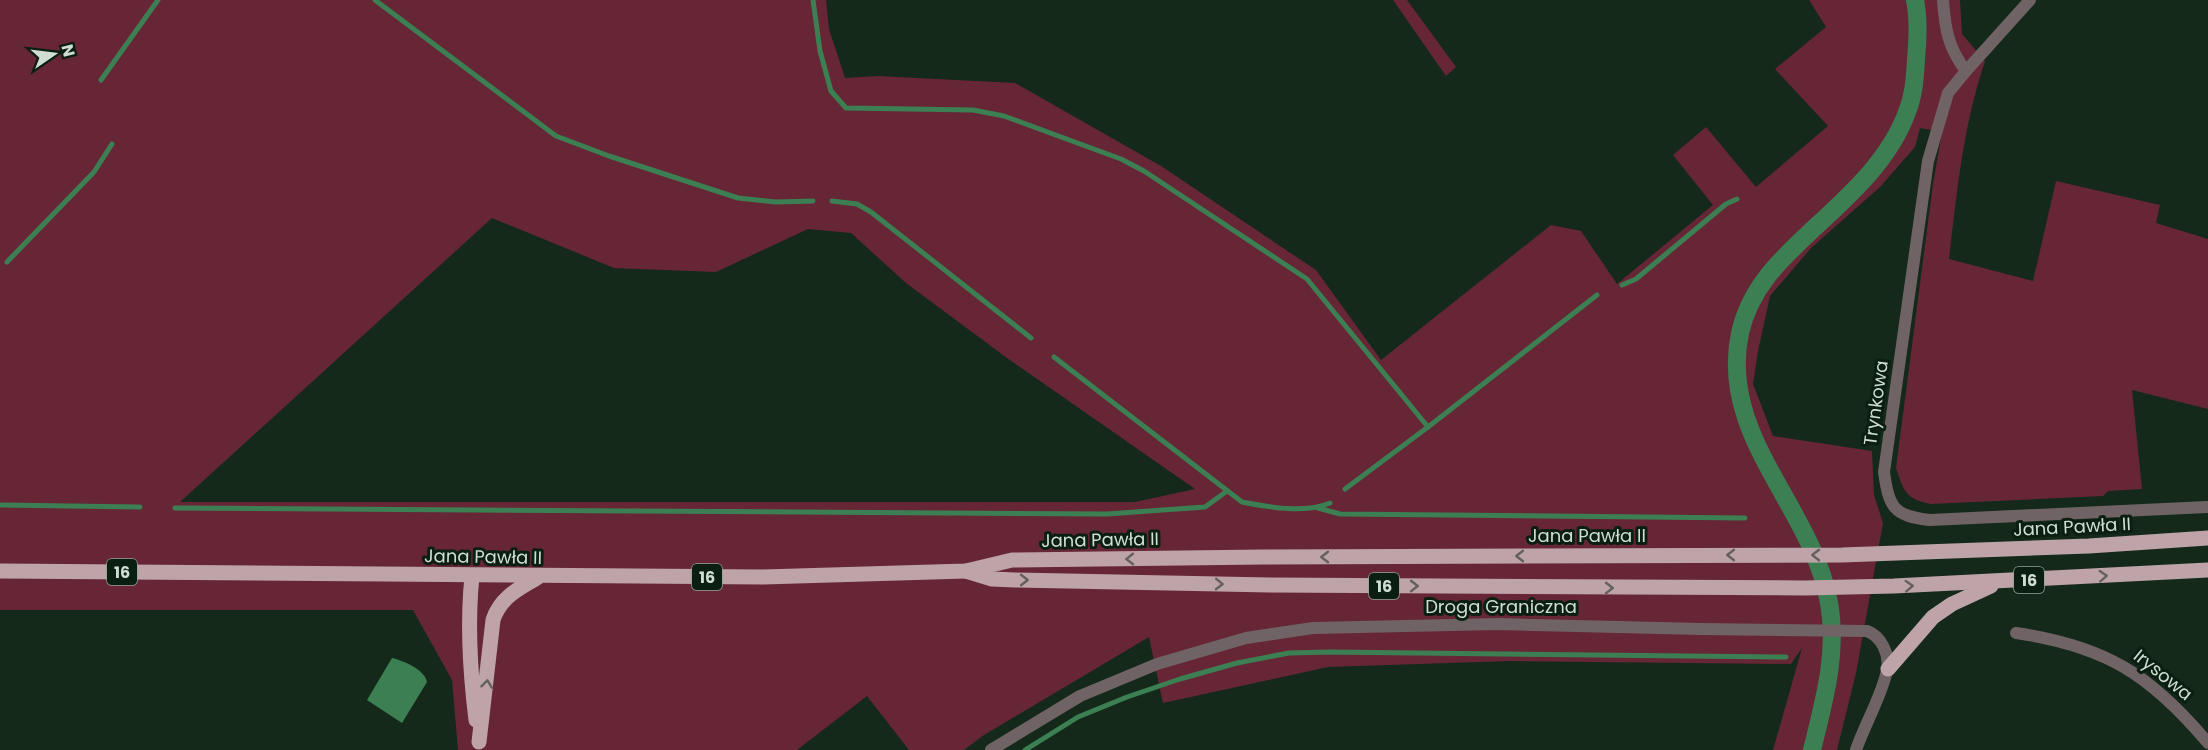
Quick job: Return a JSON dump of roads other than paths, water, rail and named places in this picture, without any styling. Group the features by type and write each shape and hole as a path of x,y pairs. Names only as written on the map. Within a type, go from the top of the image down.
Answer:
{"main road":[{"name":"Jana Pawła II","path":"0,571 763,577 966,571 1012,560 1842,555 2089,546 2208,538"},
{"name":"Jana Pawła II","path":"966,571 992,579 1015,580 1281,585 1804,588 2000,582 2208,570"},
{"path":"472,576 469,603 470,674 480,746"},
{"path":"480,746 490,631 496,610 513,592 539,577"},
{"path":"1888,669 1933,617 1952,604 2000,582"}],"street":[{"path":"1943,0 1945,26 1954,55 1966,71 2030,0"},
{"name":"Trynkowa","path":"1966,71 1948,93 1928,161 1884,472 1887,495 1893,507 1902,514 1930,520 2207,507"},
{"name":"Droga Graniczna","path":"991,750 1080,696 1157,664 1246,638 1313,628 1498,624 1701,629 1856,629 1867,631 1877,637 1886,652 1888,669"},
{"name":"Irysowa","path":"2016,633 2046,637 2114,660 2166,697 2208,743"},
{"path":"1856,750 1888,669"}],"waterway":[{"path":"101,80 158,0"},
{"path":"375,0 556,136 609,156 738,198 775,202 813,201"},
{"path":"813,0 820,51 831,91 846,108 973,110 1004,116 1121,159 1144,171 1307,279 1428,427 1597,295"},
{"path":"1812,750 1831,659 1829,603 1820,568 1754,439 1742,406 1737,371 1740,333 1751,302 1767,276 1866,177 1900,130 1913,93 1915,79 1918,30 1915,0"},
{"path":"7,262 94,172 112,144"},
{"path":"1622,285 1636,279 1726,204 1737,199"},
{"path":"832,201 857,204 871,212 1031,338"},
{"path":"1054,357 1242,502 1298,509 1330,503"},
{"path":"1345,489 1428,427"},
{"path":"175,508 1107,514 1205,507 1227,491"},
{"path":"0,505 140,507"},
{"path":"1318,508 1340,514 1745,518"},
{"path":"1025,750 1078,717 1127,697 1237,663 1289,653 1786,657"}]}
